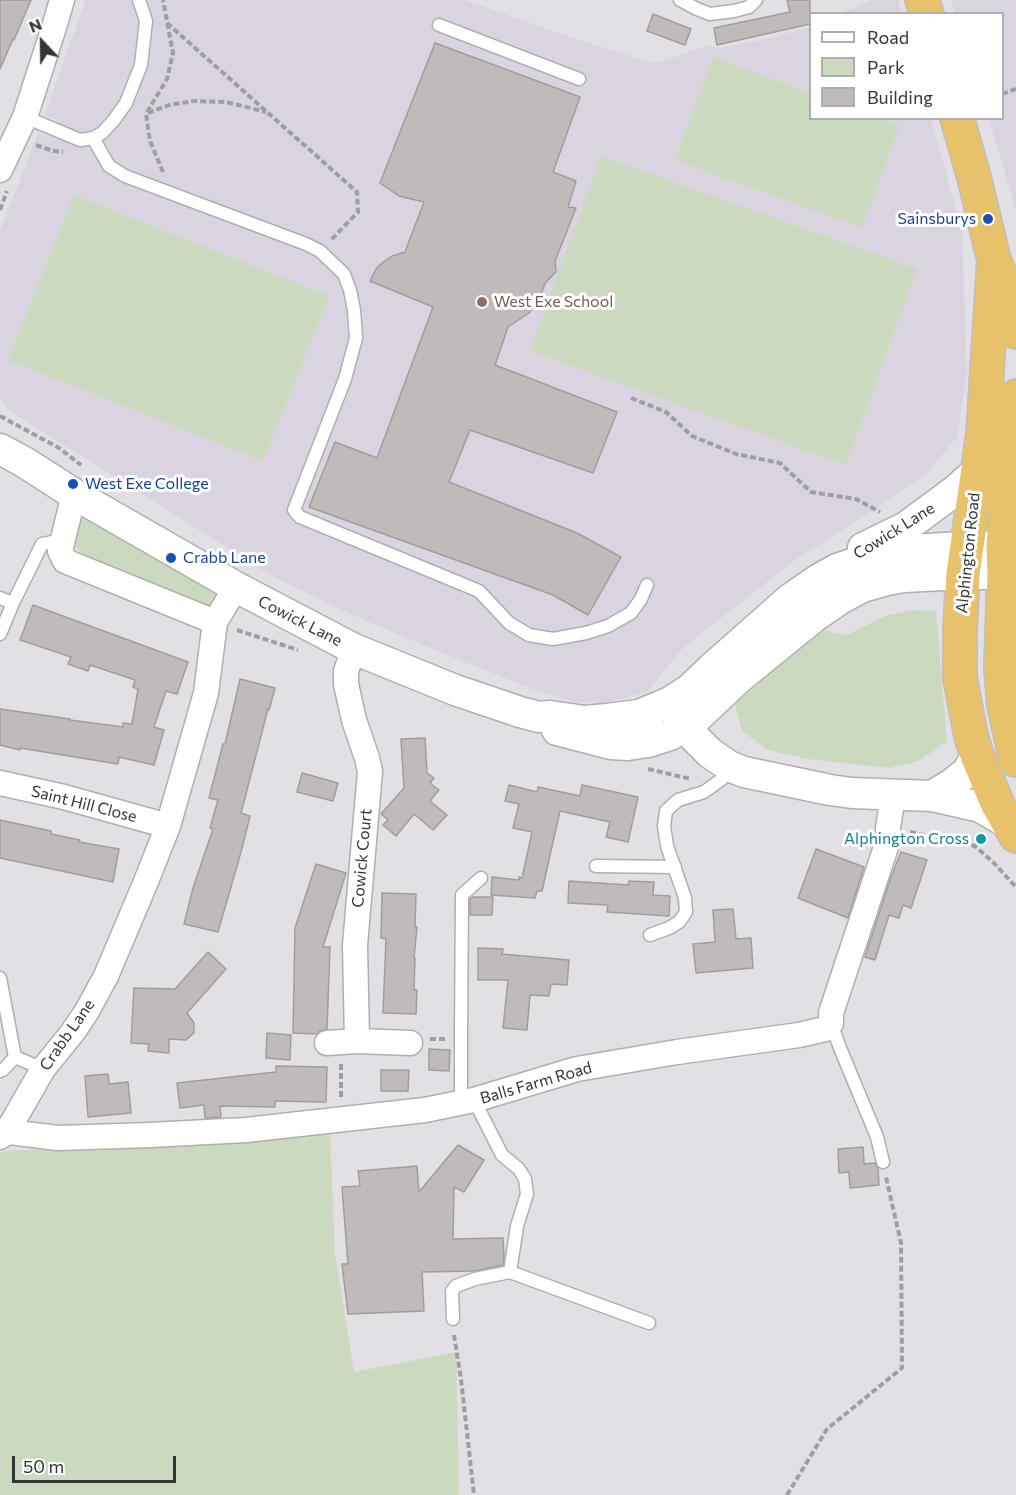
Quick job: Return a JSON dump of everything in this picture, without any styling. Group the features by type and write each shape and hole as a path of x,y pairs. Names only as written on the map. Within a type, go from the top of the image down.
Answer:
{"highway":[{"name":"Alphington Road","path":"958,120 994,260 1009,295 1016,332"},
{"name":"Alphington Road","path":"994,260 982,434 965,561 960,629 960,678 977,755 1012,830"},
{"name":"Alphington Road","path":"1016,396 1009,640 1001,668 1004,705 1016,760"}],"street":[{"path":"0,170 25,117 62,0"},
{"name":"Cowick Lane","path":"0,449 236,588 354,649 455,690 540,717 543,726 611,744 628,745 670,735 678,714"},
{"name":"Cowick Lane","path":"837,569 870,544 906,527 956,490 978,470"},
{"path":"74,494 60,551 65,561 215,622"},
{"path":"678,714 690,689 712,668 790,599 837,569 899,551 943,548 965,561"},
{"path":"678,714 691,723 740,677 815,615 862,587 965,561 1010,560"},
{"name":"Crabb Lane","path":"2,1134 43,1069 82,1018 106,976 168,826 206,693 215,622 236,588"},
{"name":"Cowick Court","path":"354,649 346,671 346,684 354,720 370,771 354,945 357,1041"},
{"path":"678,714 694,737 710,753 744,772 852,793 932,796 980,807 1012,830"},
{"path":"932,796 967,772 977,755"},
{"name":"Saint Hill Close","path":"0,783 64,797 168,826"},
{"path":"831,1023 831,1013 888,841 893,795"},
{"name":"Balls Farm Road","path":"2,1134 58,1138 246,1130 425,1110 468,1101 577,1069 799,1035 825,1029 831,1023"},
{"path":"327,1043 410,1042"}],"lane":[{"path":"25,117 80,140 93,138 102,133 126,103 141,65 146,21 140,0"},
{"path":"680,0 710,14 749,7 756,0"},
{"path":"440,25 579,79"},
{"path":"93,138 109,166 124,176 306,244 320,251 344,274 354,310 356,338 345,379 294,510 300,518 479,591 509,623 529,635 553,639 608,626 631,613 647,585"},
{"path":"0,634 42,544 63,540"},
{"path":"0,598 13,603"},
{"path":"650,935 679,922 686,912 685,898 667,846 664,826 666,811 678,800 704,792 722,779 729,765"},
{"path":"596,866 675,867"},
{"path":"481,878 462,895 461,1040 468,1101 502,1155 519,1169 525,1179 527,1194 517,1226 510,1272"},
{"path":"0,978 15,1057"},
{"path":"831,1023 877,1137 883,1162"},
{"path":"15,1057 43,1069"},
{"path":"0,1071 15,1057"},
{"path":"453,1319 452,1291 456,1286 475,1279 510,1272 649,1323"}],"path":[{"path":"163,0 173,53 168,79 146,114 150,141 174,194"},
{"path":"167,23 357,192 358,212 320,251"},
{"path":"146,114 169,105 194,101 226,102 267,112"},
{"path":"631,398 666,412 692,436 736,454 780,463 811,492 856,499 884,515"},
{"path":"410,1042 417,1038 461,1040"},
{"path":"787,1495 827,1429 902,1368 901,1243 883,1162"},
{"path":"453,1319 474,1495"}],"shaded area":[{"name":"West Exe School","path":"86,0 465,0 655,64 706,46 720,48 809,27 809,120 931,120 962,231 967,374 957,437 927,473 795,560 683,648 647,692 605,703 576,702 546,694 355,616 274,577 11,412 0,399 0,231 38,133 50,137 54,129 57,120 44,116"},
{"path":"872,0 898,0 902,12 844,12"},
{"path":"951,0 1016,0 1016,210 989,120 1004,120 1004,12 955,12"}],"green space":[{"path":"713,57 809,93 809,120 884,120 900,125 862,228 675,160"},
{"path":"601,156 917,269 846,465 530,351"},
{"path":"74,195 329,296 263,461 8,360"},
{"path":"81,513 215,589 219,595 213,610 89,561 73,545"},
{"path":"915,610 936,611 947,742 918,761 890,768 807,759 768,750 742,731 735,704 757,685 811,628 847,635 887,615"},
{"path":"330,1129 335,1254 354,1372 456,1352 459,1495 0,1495 0,1153 2,1151 164,1143"}],"building":[{"path":"0,0 31,0 0,69"},
{"path":"787,0 810,0 809,24 717,45 714,28 790,12"},
{"path":"653,14 691,29 685,45 647,31"},
{"path":"435,43 580,97 553,172 576,181 568,207 576,208 555,261 556,272 545,283 539,300 529,313 508,327 495,365 617,412 593,473 470,430 449,482 577,533 621,557 588,615 553,595 309,507 335,442 377,458 433,307 370,281 382,263 392,256 405,252 424,202 399,196 380,183"},
{"path":"33,605 188,662 177,694 166,691 154,727 164,730 154,765 119,757 118,764 0,745 0,709 123,727 123,723 132,724 138,689 133,687 135,680 90,665 88,671 68,664 71,657 20,640"},
{"path":"240,679 275,688 241,813 250,816 218,932 184,924 193,888 213,829 210,828 218,800 209,798 223,744 225,744"},
{"path":"425,738 427,773 434,778 430,783 439,790 430,801 447,815 433,830 414,814 396,836 383,825 388,820 381,814 404,788 401,739"},
{"path":"302,773 338,783 333,801 297,792"},
{"path":"509,785 537,792 538,787 580,796 582,785 638,797 628,842 606,837 610,822 560,811 542,891 537,891 535,898 491,895 492,877 519,880 519,877 522,878 532,832 513,828 519,804 505,801"},
{"path":"0,820 51,831 51,834 80,840 79,842 119,849 113,882 0,858"},
{"path":"816,849 864,867 848,918 798,898"},
{"path":"901,852 927,860 911,908 903,905 899,918 889,915 875,960 865,957"},
{"path":"316,864 346,873 323,947 330,947 327,1029 317,1034 293,1033 295,928"},
{"path":"569,881 628,885 629,881 654,882 653,895 670,896 669,916 607,912 608,905 568,903"},
{"path":"382,893 416,894 414,990 417,990 416,1014 383,1013 386,939 381,938"},
{"path":"493,897 492,915 470,915 470,899"},
{"path":"733,909 736,939 751,938 753,968 696,973 693,944 715,942 713,910"},
{"path":"478,948 503,949 502,954 569,960 567,985 551,984 549,996 530,995 527,1030 503,1028 508,980 478,980"},
{"path":"208,952 226,969 187,1013 194,1023 194,1033 186,1040 169,1039 169,1053 148,1051 149,1044 131,1043 134,988 175,989"},
{"path":"267,1033 291,1035 290,1060 266,1058"},
{"path":"429,1049 450,1050 449,1071 429,1070"},
{"path":"276,1066 327,1067 326,1102 275,1101 275,1107 220,1106 221,1117 205,1118 204,1105 180,1108 177,1083 276,1072"},
{"path":"381,1070 409,1070 408,1091 381,1091"},
{"path":"108,1074 109,1084 128,1082 131,1113 88,1117 85,1076"},
{"path":"458,1145 484,1160 464,1192 454,1187 453,1239 503,1238 503,1265 474,1271 422,1272 424,1311 348,1314 342,1264 348,1264 342,1187 360,1186 358,1171 417,1166 419,1192"},
{"path":"863,1147 864,1164 875,1163 878,1168 879,1185 850,1188 849,1172 839,1173 838,1149"}],"place":[{"name":"Sainsburys","path":"988,219"},
{"name":"West Exe School","path":"482,302"},
{"name":"West Exe College","path":"73,484"},
{"name":"Crabb Lane","path":"171,558"},
{"name":"Alphington Cross","path":"981,839"}]}
